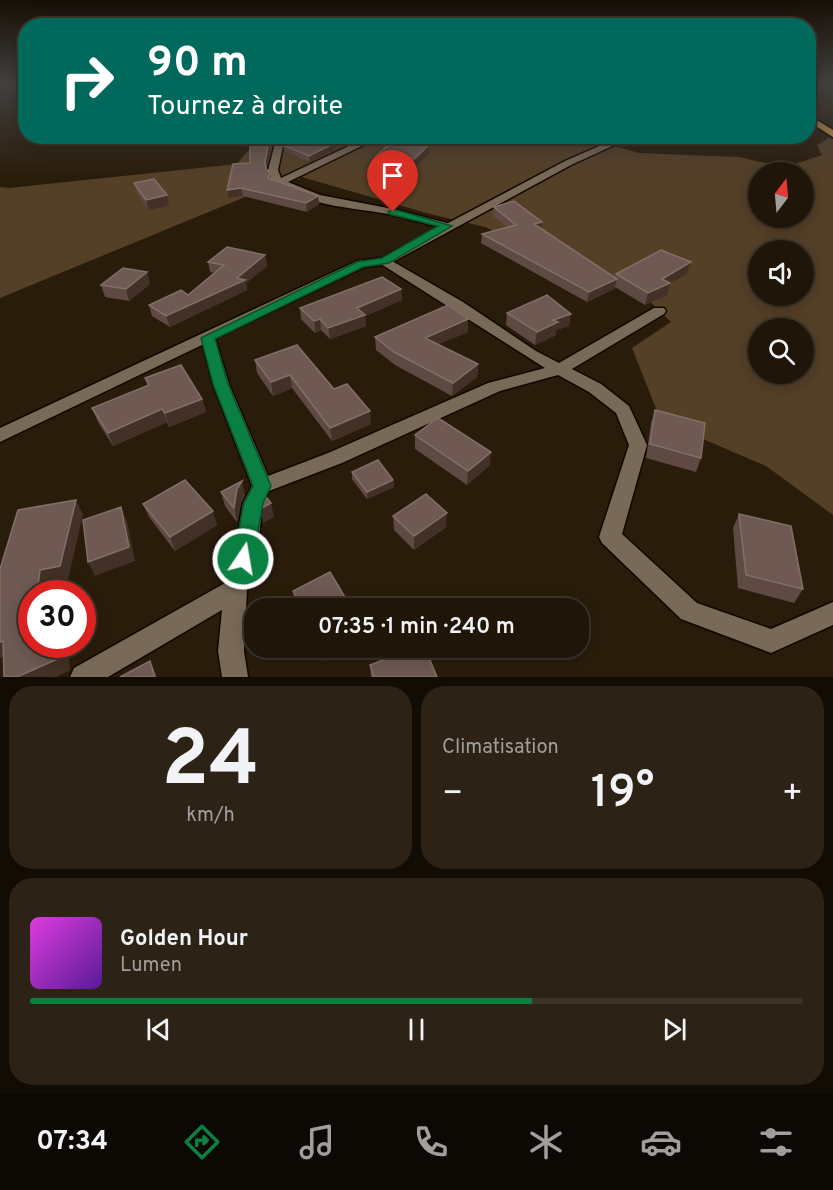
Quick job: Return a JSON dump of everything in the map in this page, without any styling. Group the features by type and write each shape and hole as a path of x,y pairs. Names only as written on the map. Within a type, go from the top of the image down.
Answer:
{"highway":[{"path":"816,122 833,134"}],"street":[{"path":"279,144 273,170 274,177 280,182 335,202 393,212 447,226"},
{"path":"280,182 361,144"},
{"path":"0,436 361,264 385,261 447,226 612,144"},
{"path":"385,261 458,305 531,354 595,388 622,410 638,445 610,537 689,611 771,641 833,613"},
{"path":"235,677 231,651 235,590 254,503 262,486 335,458 494,387 560,369 659,310"},
{"path":"208,338 221,384 262,486"},
{"path":"82,677 235,590"}],"shaded area":[{"path":"833,135 833,515 766,466 661,421 632,348 671,322 635,287 559,263 485,227 430,214 298,176 300,180 291,178 0,298 0,187 9,188 237,164 253,144 608,144 639,153 739,157 761,162 748,162 748,228 814,228 814,162 801,162 822,155 817,145"}],"building":[{"path":"250,144 268,144 265,162 266,169 270,173 268,178 318,196 306,203 241,188 227,190 233,164 250,163"},
{"path":"283,144 333,144 309,156"},
{"path":"390,144 429,145 412,161 376,156"},
{"path":"154,179 167,195 146,200 134,183"},
{"path":"514,201 542,222 534,224 617,279 589,292 482,234 516,225 494,207"},
{"path":"227,247 265,255 237,278 245,280 166,316 149,305 181,290 188,295 224,265 208,262"},
{"path":"661,250 691,262 662,279 670,283 648,293 616,274"},
{"path":"123,268 147,272 126,289 101,285"},
{"path":"382,277 401,289 357,308 365,315 328,328 320,319 314,321 300,308"},
{"path":"547,295 571,314 553,320 558,322 537,332 507,313"},
{"path":"448,305 468,319 425,338 478,364 453,383 394,352 375,337"},
{"path":"297,345 334,389 347,384 370,411 330,428 290,375 271,382 255,360"},
{"path":"181,365 202,399 165,413 162,409 108,433 92,408 149,385 145,378"},
{"path":"655,410 705,423 701,458 650,444"},
{"path":"438,418 491,452 468,471 415,435"},
{"path":"378,460 393,480 367,492 352,472"},
{"path":"185,480 213,511 170,537 143,504"},
{"path":"242,481 237,489 234,508 221,492"},
{"path":"262,492 271,503 260,509"},
{"path":"426,494 447,513 414,536 393,516"},
{"path":"76,500 60,566 40,570 39,580 18,580 18,658 60,658 17,677 4,677 3,641 0,642 0,569 18,510"},
{"path":"121,507 129,547 88,562 83,520"},
{"path":"739,514 791,526 803,589 746,575"},
{"path":"330,572 345,598 296,598 293,591"},
{"path":"388,658 429,658 437,677 374,677 370,665"},
{"path":"150,661 155,677 120,677"}],"route":[{"path":"243,559 254,503 262,486 221,384 208,338 361,264 385,261 447,226 393,212"}]}
